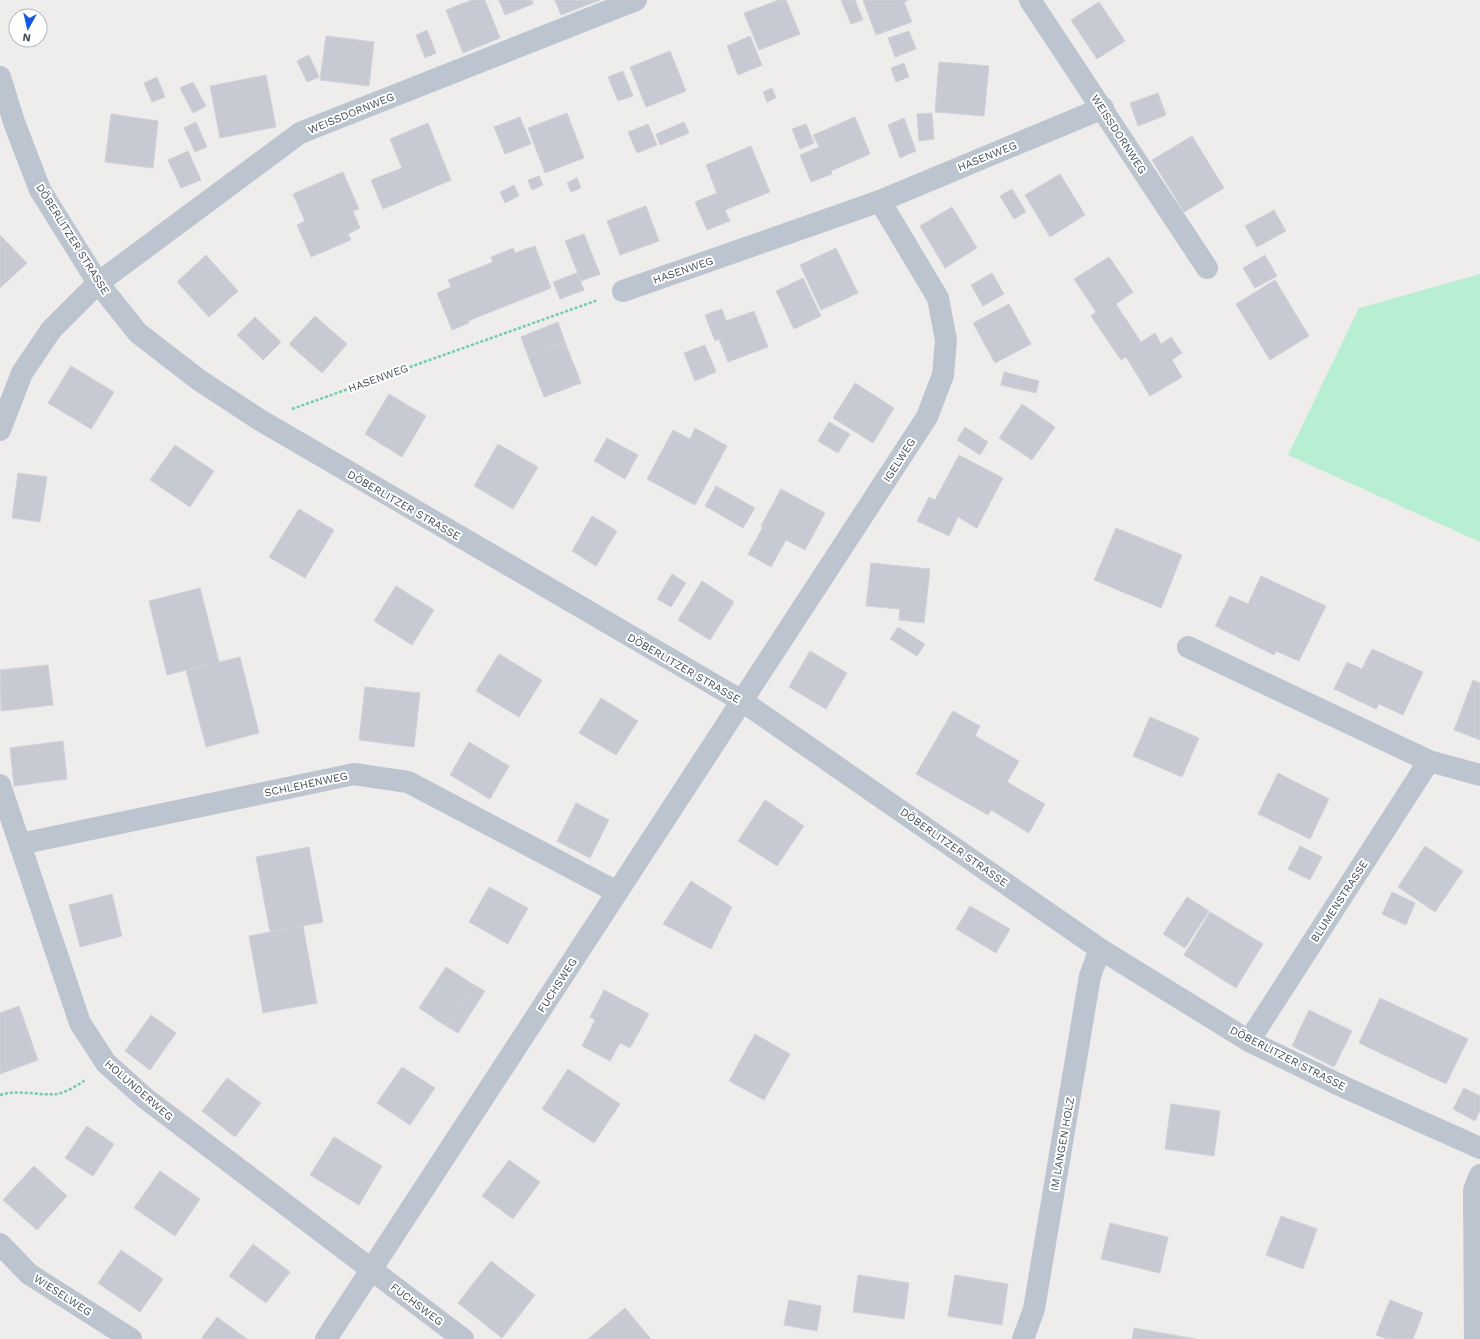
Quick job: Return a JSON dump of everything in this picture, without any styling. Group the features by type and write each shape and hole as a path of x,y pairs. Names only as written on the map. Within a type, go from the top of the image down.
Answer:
{"street":[{"name":"WEISSDORNWEG","path":"98,283 300,133 636,0"},
{"name":"WEISSDORNWEG","path":"1030,0 1103,108 1207,268"},
{"name":"DÖBERLITZER STRASSE","path":"0,78 14,122 40,190 98,283 138,333 199,380 260,420 742,701 1100,948 1249,1041 1346,1088 1480,1148"},
{"name":"HASENWEG","path":"623,291 880,201 1103,108"},
{"name":"IGELWEG","path":"742,701 927,417 943,374 946,340 938,298 880,201"},
{"path":"0,429 22,373 51,330 98,283"},
{"path":"1188,647 1429,761 1480,775"},
{"name":"FUCHSWEG","path":"326,1339 742,701"},
{"name":"BLUMENSTRASSE","path":"1249,1041 1429,761"},
{"name":"SCHLEHENWEG","path":"20,844 354,774 408,782 617,892"},
{"name":"HOLUNDERWEG","path":"0,785 80,1023 106,1063 145,1098 371,1269"},
{"name":"IM LANGEN HOLZ","path":"1023,1339 1034,1309 1090,976 1100,948"},
{"path":"1475,1339 1474,1190 1480,1175"},
{"name":"WIESELWEG","path":"0,1244 30,1274 131,1339"},
{"name":"FUCHSWEG","path":"371,1269 463,1339"}],"path":[{"name":"HASENWEG","path":"260,420 623,291"},
{"path":"0,1095 10,1092 58,1094 81,1083 106,1063"}],"green space":[{"path":"1480,274 1480,542 1288,455 1359,308"}],"building":[{"path":"472,0 485,0 500,38 463,53 446,10"},
{"path":"499,0 532,0 533,4 505,15"},
{"path":"555,0 600,0 561,15"},
{"path":"779,0 786,0 800,34 759,50 744,13"},
{"path":"841,0 855,0 863,20 851,24"},
{"path":"863,0 909,0 904,2 912,22 876,35"},
{"path":"1099,2 1125,41 1097,59 1071,20"},
{"path":"427,30 436,53 425,58 416,35"},
{"path":"909,31 916,49 895,57 888,38"},
{"path":"326,36 374,42 369,86 320,80"},
{"path":"750,36 762,65 738,75 727,46"},
{"path":"670,51 686,91 646,107 630,67"},
{"path":"309,55 319,77 307,82 297,61"},
{"path":"939,62 989,66 984,116 935,112"},
{"path":"904,63 909,77 896,82 891,68"},
{"path":"623,71 633,96 618,101 608,77"},
{"path":"266,75 276,127 220,138 210,86"},
{"path":"157,77 165,97 152,102 144,83"},
{"path":"193,82 206,106 193,113 180,88"},
{"path":"772,88 776,98 767,102 763,92"},
{"path":"1158,93 1166,115 1138,126 1130,103"},
{"path":"567,113 584,158 545,173 528,128"},
{"path":"932,113 934,139 919,141 917,114"},
{"path":"111,114 158,121 153,168 105,162"},
{"path":"520,117 531,144 505,154 494,127"},
{"path":"855,117 870,154 831,171 832,174 811,182 800,155 819,147 813,135"},
{"path":"904,118 916,151 900,158 888,125"},
{"path":"196,122 207,147 195,152 184,128"},
{"path":"684,122 689,133 660,145 656,134"},
{"path":"428,123 451,180 383,209 371,180 402,168 390,139"},
{"path":"648,124 657,145 637,153 628,132"},
{"path":"806,124 814,143 800,149 792,129"},
{"path":"1192,136 1224,188 1184,212 1152,160"},
{"path":"751,146 770,192 725,210 730,221 707,230 695,202 717,193 706,165"},
{"path":"188,151 201,180 181,188 168,160"},
{"path":"343,172 359,209 353,211 360,228 348,234 351,240 311,257 297,225 305,221 293,194"},
{"path":"1060,174 1085,215 1050,237 1025,195"},
{"path":"539,176 543,185 532,190 528,180"},
{"path":"577,178 581,188 571,192 567,183"},
{"path":"514,185 519,196 505,203 500,192"},
{"path":"1012,189 1026,212 1014,219 1000,196"},
{"path":"646,206 659,241 620,255 607,221"},
{"path":"952,207 977,248 945,268 920,226"},
{"path":"1274,210 1286,231 1257,247 1245,226"},
{"path":"584,234 600,274 581,281 565,241"},
{"path":"0,235 27,263 0,288"},
{"path":"535,246 551,288 468,321 469,323 452,330 437,293 451,287 448,280 493,262 491,257 513,248 515,253"},
{"path":"836,248 858,293 821,310 800,265"},
{"path":"206,255 238,291 209,317 177,282"},
{"path":"1265,255 1277,276 1255,288 1243,268"},
{"path":"1109,257 1133,292 1116,304 1141,342 1155,333 1161,344 1171,337 1182,353 1172,360 1182,377 1150,396 1126,357 1121,360 1091,316 1096,312 1074,279"},
{"path":"577,273 584,290 560,299 553,282"},
{"path":"992,273 1004,294 983,306 971,285"},
{"path":"803,278 821,316 794,329 776,291"},
{"path":"1275,280 1309,336 1270,360 1236,304"},
{"path":"1009,304 1031,344 995,363 973,323"},
{"path":"722,309 726,321 754,311 768,347 728,362 719,339 715,341 705,315"},
{"path":"315,316 347,344 322,373 289,344"},
{"path":"255,317 281,342 263,360 237,335"},
{"path":"558,322 565,342 528,356 521,337"},
{"path":"565,342 581,383 544,397 528,356"},
{"path":"705,345 716,372 695,381 684,353"},
{"path":"71,366 114,392 91,429 48,403"},
{"path":"1004,372 1039,381 1036,393 1001,385"},
{"path":"855,383 894,408 873,443 833,418"},
{"path":"389,394 426,416 402,457 365,434"},
{"path":"1022,404 1055,427 1032,460 999,438"},
{"path":"829,422 850,434 838,453 818,441"},
{"path":"965,427 988,442 980,455 957,440"},
{"path":"695,428 727,446 695,505 647,479 673,430 690,439"},
{"path":"607,438 638,455 625,479 594,461"},
{"path":"498,444 538,467 513,509 474,486"},
{"path":"175,445 214,471 190,507 150,480"},
{"path":"959,455 1003,478 977,528 958,517 949,536 917,521 929,497 935,500"},
{"path":"18,473 47,477 40,522 12,518"},
{"path":"716,486 755,508 743,528 705,506"},
{"path":"781,489 825,513 805,550 786,540 771,567 748,554"},
{"path":"299,509 334,530 305,578 269,557"},
{"path":"592,516 617,531 596,566 572,551"},
{"path":"1116,528 1182,555 1161,608 1094,580"},
{"path":"871,563 930,569 924,623 899,620 900,609 866,606"},
{"path":"672,574 686,583 671,607 657,599"},
{"path":"1261,576 1326,606 1299,661 1276,651 1274,655 1215,626 1230,596 1248,604"},
{"path":"702,581 734,602 710,640 678,620"},
{"path":"396,586 434,610 412,645 374,621"},
{"path":"200,588 219,662 167,675 149,601"},
{"path":"898,627 925,644 917,656 890,639"},
{"path":"1372,649 1423,672 1403,715 1379,704 1376,709 1334,689 1347,662 1362,669"},
{"path":"810,651 847,673 826,709 789,687"},
{"path":"499,654 542,680 519,717 476,691"},
{"path":"240,657 259,733 206,747 186,670"},
{"path":"48,665 53,705 1,711 0,670"},
{"path":"1473,680 1480,683 1480,740 1454,730"},
{"path":"365,687 420,693 414,747 359,740"},
{"path":"601,698 638,721 616,755 579,733"},
{"path":"953,711 980,726 975,736 1019,761 1007,782 1045,804 1029,833 991,810 988,815 916,774"},
{"path":"1150,717 1199,738 1182,777 1133,756"},
{"path":"63,741 67,779 14,786 10,748"},
{"path":"469,742 509,766 490,799 450,775"},
{"path":"1278,773 1329,799 1310,839 1258,814"},
{"path":"765,800 804,826 777,866 738,841"},
{"path":"576,803 609,820 590,858 557,841"},
{"path":"1300,846 1322,857 1310,880 1288,869"},
{"path":"1425,846 1463,871 1435,912 1398,887"},
{"path":"309,847 323,922 270,932 256,857"},
{"path":"691,881 732,907 711,949 663,924"},
{"path":"489,887 528,908 508,944 469,922"},
{"path":"1392,892 1415,903 1406,925 1382,914"},
{"path":"112,894 122,936 80,947 69,905"},
{"path":"1187,897 1209,911 1185,948 1163,934"},
{"path":"970,906 1010,929 996,953 956,929"},
{"path":"1210,912 1263,944 1236,988 1184,955"},
{"path":"303,926 317,1003 263,1013 249,936"},
{"path":"446,967 474,985 446,1026 419,1008"},
{"path":"474,985 485,991 458,1033 446,1026"},
{"path":"604,990 649,1014 630,1048 620,1043 610,1061 582,1046 595,1020 590,1017"},
{"path":"1380,998 1468,1039 1446,1084 1359,1043"},
{"path":"19,1006 38,1060 0,1074 0,1013"},
{"path":"1309,1010 1352,1031 1334,1067 1292,1046"},
{"path":"151,1015 176,1033 150,1070 125,1051"},
{"path":"755,1034 790,1054 764,1100 729,1081"},
{"path":"402,1067 435,1088 410,1125 377,1103"},
{"path":"568,1069 620,1104 594,1143 542,1109"},
{"path":"227,1078 261,1103 235,1137 202,1111"},
{"path":"1464,1088 1480,1096 1480,1111 1475,1121 1453,1109"},
{"path":"1171,1104 1220,1111 1214,1156 1165,1149"},
{"path":"87,1126 114,1144 93,1176 65,1158"},
{"path":"334,1137 382,1166 359,1205 310,1175"},
{"path":"509,1160 540,1182 513,1219 482,1196"},
{"path":"34,1166 67,1196 37,1230 3,1200"},
{"path":"160,1171 200,1199 175,1236 134,1208"},
{"path":"1281,1216 1317,1229 1303,1269 1266,1255"},
{"path":"1110,1223 1168,1237 1160,1273 1101,1259"},
{"path":"253,1244 290,1272 266,1303 229,1276"},
{"path":"121,1250 163,1279 140,1312 98,1283"},
{"path":"491,1261 535,1295 502,1338 458,1303"},
{"path":"858,1275 909,1283 904,1319 853,1312"},
{"path":"955,1275 1008,1284 1002,1325 948,1316"},
{"path":"789,1300 821,1306 817,1331 784,1325"},
{"path":"1390,1300 1423,1313 1413,1339 1387,1339 1376,1335"},
{"path":"625,1308 651,1339 588,1339"},
{"path":"217,1317 247,1339 201,1339"},
{"path":"1134,1328 1196,1339 1132,1339"}]}
